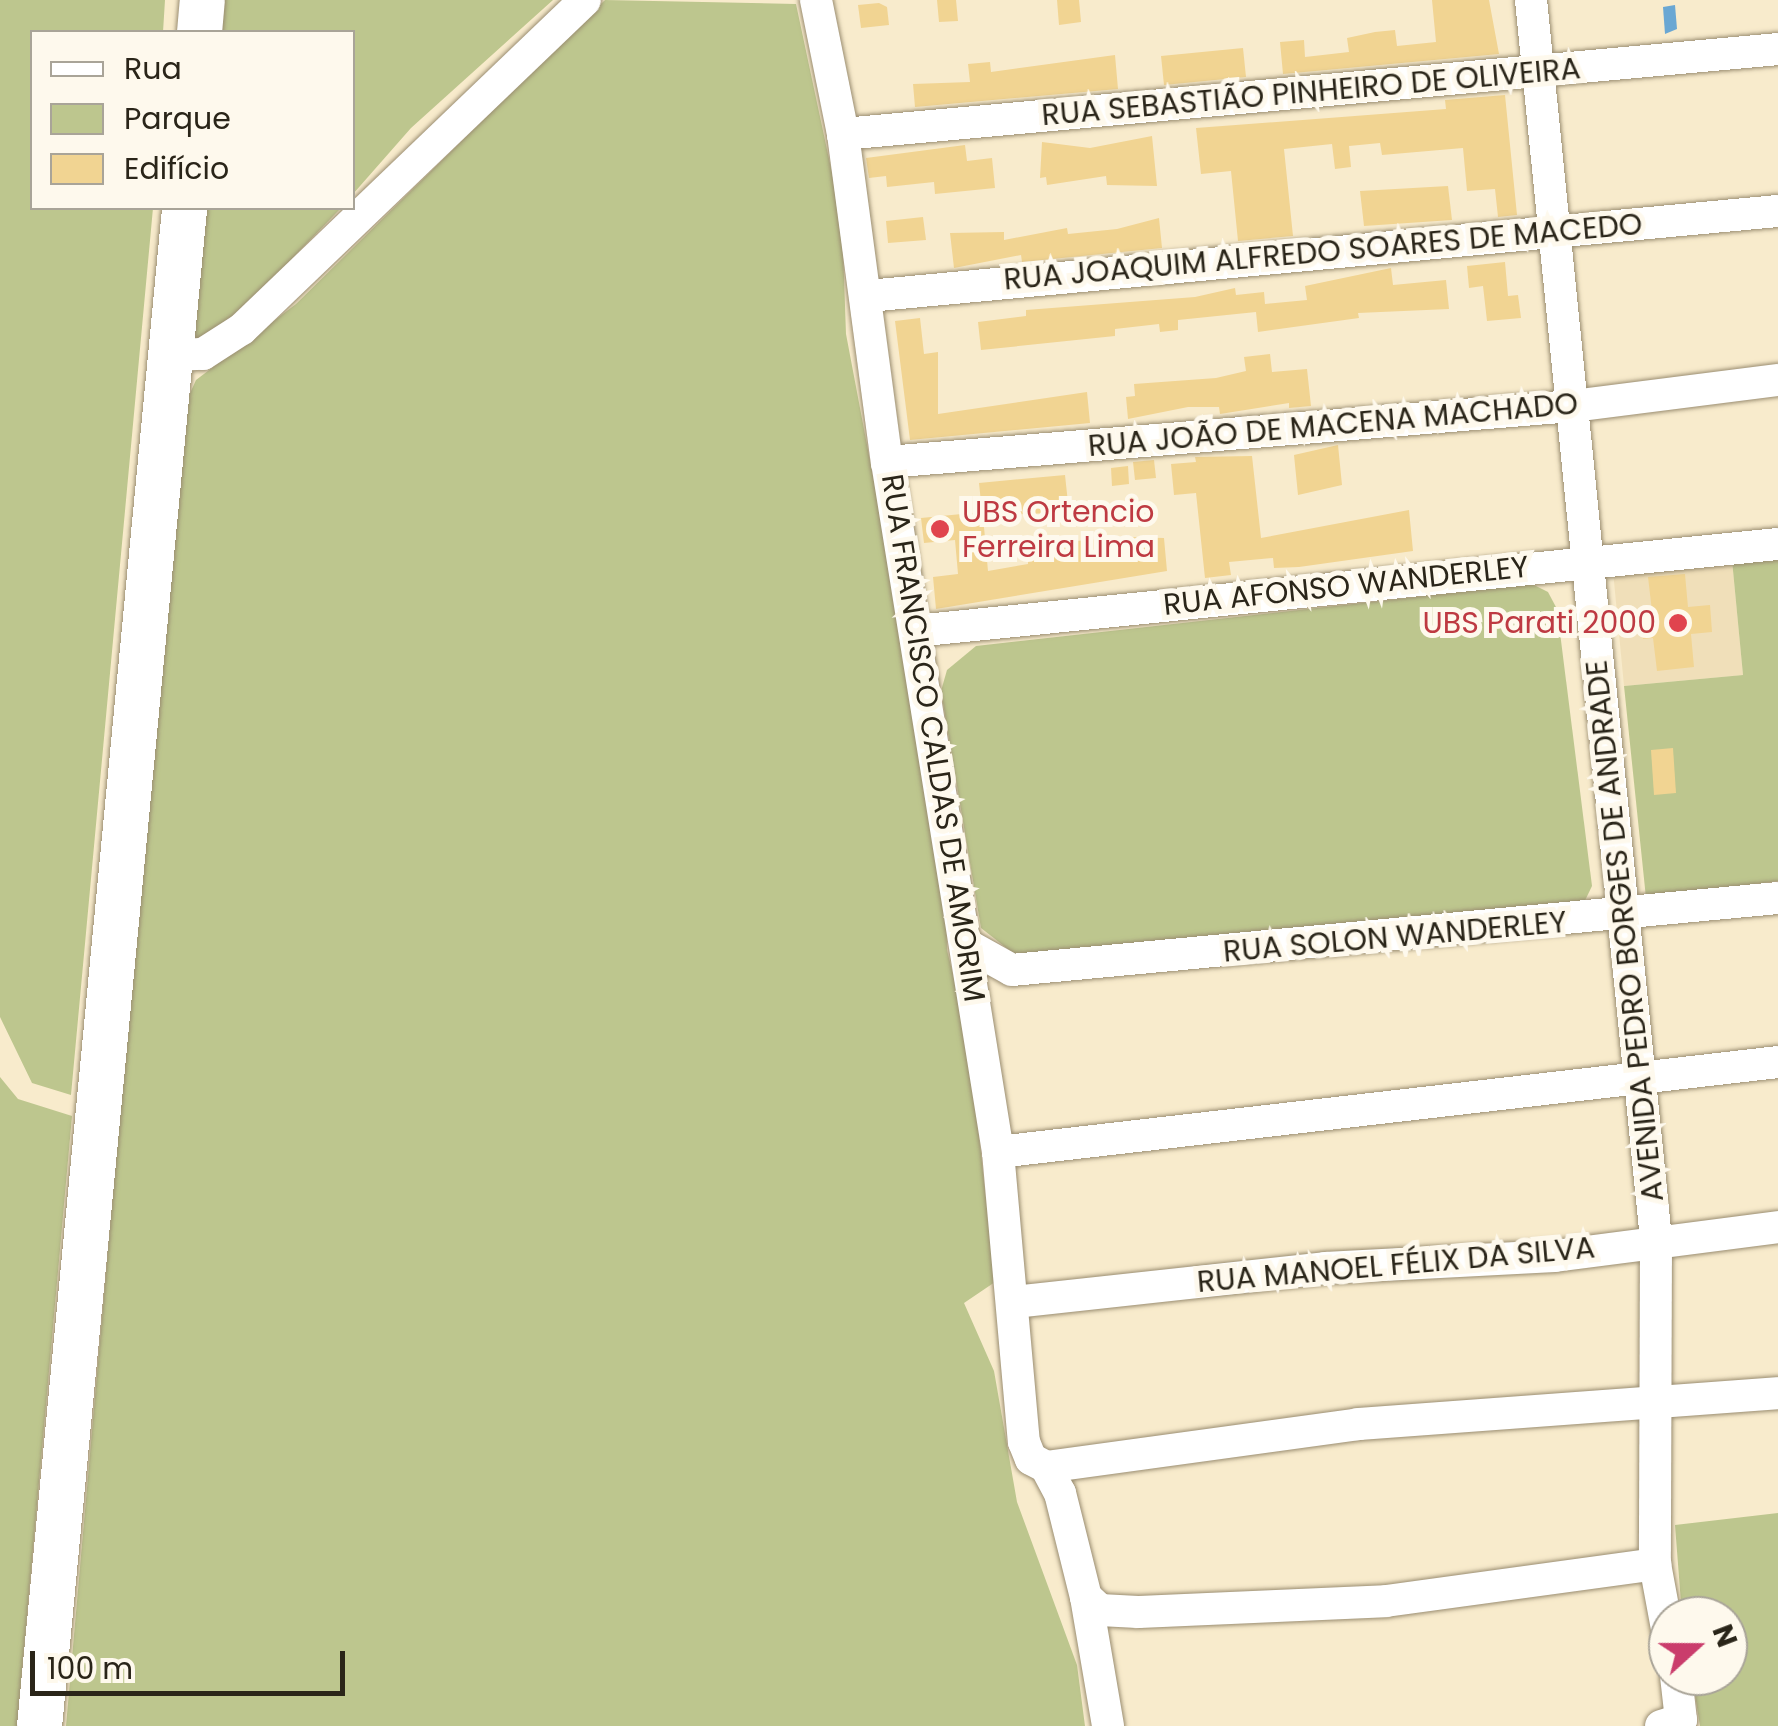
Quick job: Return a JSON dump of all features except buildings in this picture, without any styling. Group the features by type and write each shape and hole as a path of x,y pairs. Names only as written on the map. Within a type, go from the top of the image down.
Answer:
{"highway":[{"path":"199,30 202,0"},
{"path":"39,1726 184,210"}],"street":[{"path":"171,355 203,354 242,330 585,0"},
{"name":"RUA FRANCISCO CALDAS DE AMORIM","path":"816,0 843,134 868,296 887,462 976,996 998,1152 1024,1442 1031,1459 1046,1467 1060,1493 1086,1597 1108,1726"},
{"name":"AVENIDA PEDRO BORGES DE ANDRADE","path":"1531,0 1656,1239 1655,1564 1661,1596"},
{"name":"RUA SEBASTIÃO PINHEIRO DE OLIVEIRA","path":"843,134 1778,50"},
{"name":"RUA JOAQUIM ALFREDO SOARES DE MACEDO","path":"868,296 1778,211"},
{"name":"RUA JOÃO DE MACENA MACHADO","path":"887,462 1572,406 1778,380"},
{"name":"RUA AFONSO WANDERLEY","path":"915,631 1778,544"},
{"name":"RUA SOLON WANDERLEY","path":"1012,970 1624,917 1778,898"},
{"path":"967,946 1012,970 976,996"},
{"path":"998,1152 1640,1074 1778,1062"},
{"name":"RUA MANOEL FÉLIX DA SILVA","path":"1014,1302 1325,1268 1555,1256 1656,1239 1778,1227"},
{"path":"1046,1467 1358,1424 1778,1394"},
{"path":"1086,1597 1100,1610 1138,1612 1386,1601 1655,1564"},
{"path":"1674,1724 1675,1696"}],"shaded area":[{"name":"UBS Parati 2000","path":"1732,560 1743,675 1624,686 1613,571"}],"green space":[{"path":"0,0 165,0 163,30 30,30 30,210 153,210 71,1095 32,1083 0,1017"},
{"path":"222,0 553,0 411,128 355,192 355,30 219,30"},
{"path":"605,0 796,4 842,220 846,334 910,672 946,896 947,950 968,1035 995,1282 964,1303 994,1371 1017,1502 1077,1665 1085,1726 66,1726 182,411 196,380 296,304"},
{"path":"204,210 339,210 223,330 191,343"},
{"path":"1778,557 1778,881 1646,898 1624,686 1743,675 1732,560"},
{"path":"1532,584 1548,592 1557,609 1592,886 1581,909 1018,957 981,928 941,691 947,670 976,646"},
{"path":"0,1077 18,1099 72,1116 17,1726 0,1726"},
{"path":"1778,1513 1778,1726 1700,1726 1695,1696 1748,1696 1748,1596 1680,1596 1675,1525"}],"water":[{"path":"1675,5 1677,29 1665,34 1663,7"}],"place":[{"name":"UBS Ortencio Ferreira Lima","path":"940,529"},
{"name":"UBS Parati 2000","path":"1678,623"}]}
